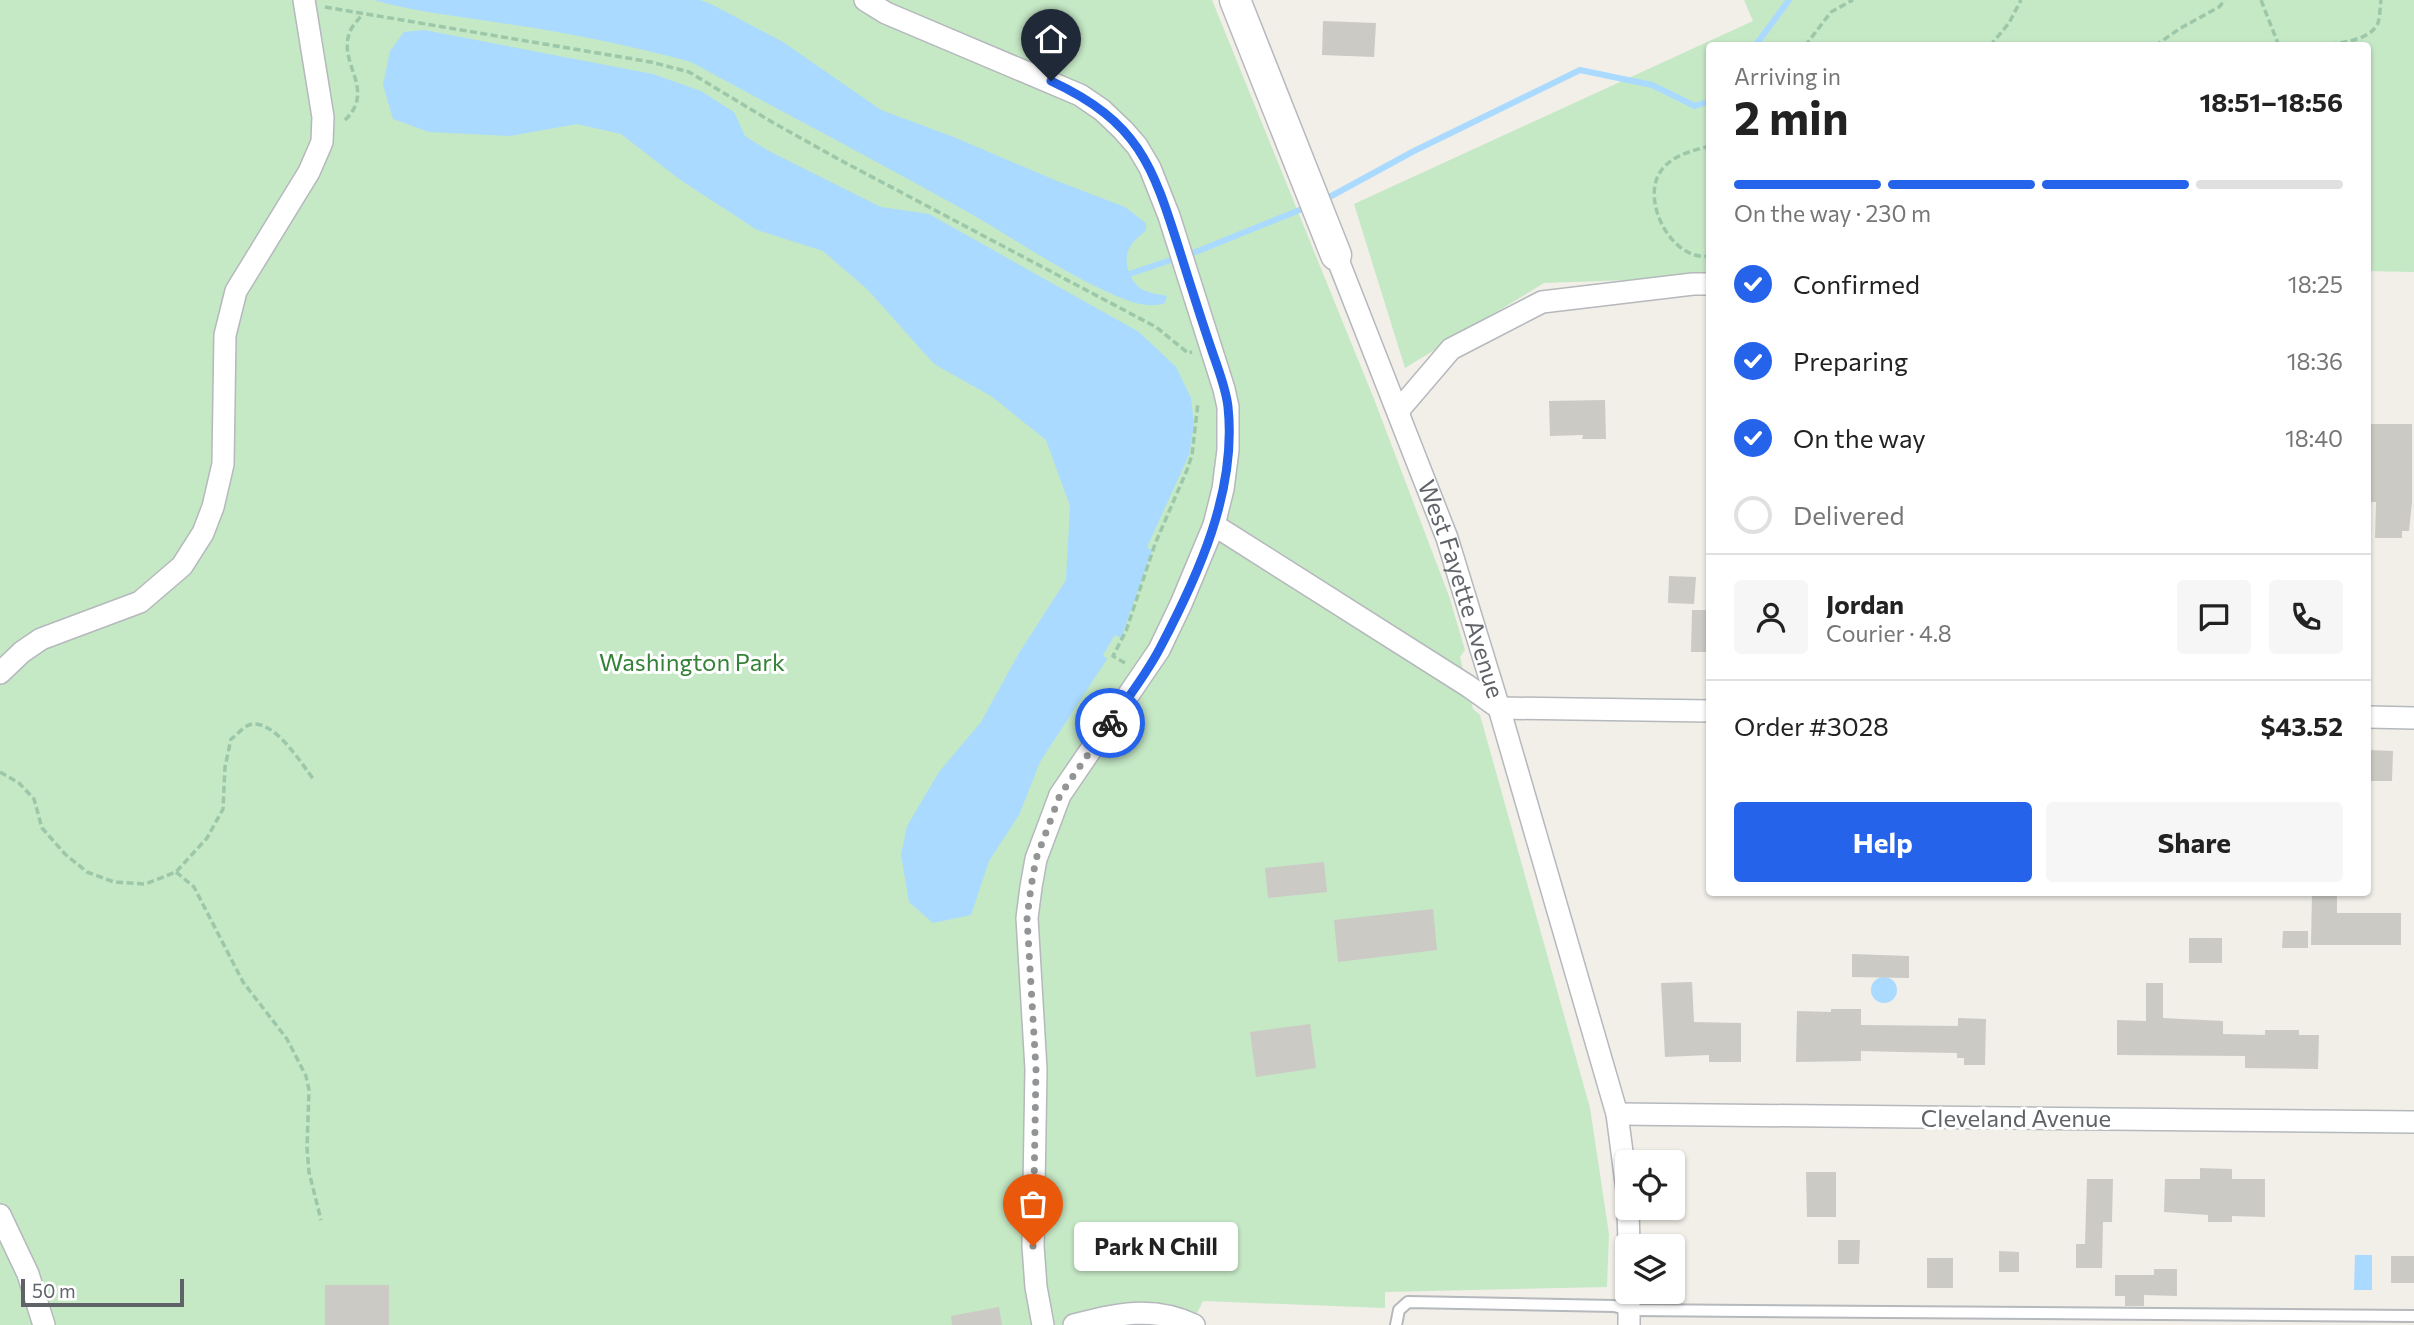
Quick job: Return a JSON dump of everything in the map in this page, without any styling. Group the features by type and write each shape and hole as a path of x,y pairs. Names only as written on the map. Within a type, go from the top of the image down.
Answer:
{"street":[{"path":"865,0 886,12 1071,90 1102,110 1137,146 1150,167 1176,240 1228,407 1228,450 1223,489 1214,525 1159,650 1060,795 1036,859 1027,918 1036,1069 1033,1246 1036,1287 1043,1325"},
{"name":"West Fayette Avenue","path":"1235,0 1447,538 1617,1114 1622,1150"},
{"path":"0,673 22,652 41,639 140,602 182,566 203,533 214,507 223,464 225,335 236,292 309,172 322,142 323,117 313,3"},
{"path":"1398,411 1451,349 1542,302 1706,284"},
{"path":"1214,525 1499,708 1706,712"},
{"path":"2371,717 2414,718"},
{"name":"Cleveland Avenue","path":"1617,1114 2414,1122"},
{"path":"0,1215 28,1275 44,1325"},
{"path":"1074,1325 1129,1313 1156,1312 1194,1325"}],"lane":[{"path":"1396,1325 1399,1310 1408,1302 1614,1306 1629,1309 2414,1316"}],"path":[{"path":"1808,42 1831,12 1853,0"},
{"path":"1993,42 2009,23 2021,0"},
{"path":"2161,42 2225,0"},
{"path":"2261,0 2277,42"},
{"path":"2345,42 2371,32 2378,22 2381,0"},
{"path":"313,3 362,14 651,62 690,72 806,141 1156,327 1188,353 1197,351"},
{"path":"340,123 350,116 358,98 359,87 348,55 348,43 349,32 362,14"},
{"path":"1706,147 1672,160 1659,174 1654,190 1658,212 1667,234 1680,250 1691,255 1706,256"},
{"path":"1133,668 1113,656 1126,631 1155,544 1192,455 1198,403"},
{"path":"0,772 19,783 34,799 42,828 65,854 87,872 114,883 145,884 176,872 207,838 223,809 225,767 231,739 248,726 265,726 285,743 314,780"},
{"path":"176,872 194,887 243,982 287,1039 306,1076 309,1090 309,1172 321,1220"}],"green space":[{"name":"Washington Park","path":"0,0 1212,0 1374,399 1449,596 1465,650 1460,657 1473,709 1480,715 1590,1108 1609,1234 1607,1287 1385,1292 1385,1308 1203,1301 1191,1325 0,1325"},
{"path":"1744,0 2414,0 2414,272 2371,271 2371,42 1707,42 1753,21"},
{"path":"1706,43 1706,277 1544,283 1405,368 1354,204"}],"water":[{"path":"374,0 700,0 783,42 881,110 1125,207 1146,223 1146,230 1128,252 1130,275 1143,290 1167,296 1165,303 1152,305 1134,302 1088,283 966,211 691,62 573,35 421,11"},
{"path":"424,30 653,74 701,91 734,112 745,136 769,151 881,207 929,214 1139,332 1176,367 1191,398 1194,424 1189,455 1147,547 1152,551 1121,638 1115,635 1103,655 1107,659 1040,762 1019,815 989,861 971,915 933,923 909,902 901,855 907,826 939,772 981,722 1019,653 1066,580 1070,506 1046,440 991,396 934,364 868,290 823,251 757,230 679,179 621,134 577,124 510,136 429,132 393,119 383,85 390,51 404,32"},
{"path":"1884,977 1893,981 1897,990 1893,999 1884,1003 1875,999 1871,990 1875,981"},
{"path":"2355,1255 2372,1255 2372,1290 2354,1290"}],"building":[{"path":"1323,21 1376,23 1374,57 1322,55"},
{"path":"1605,400 1606,439 1582,439 1583,435 1550,436 1549,401"},
{"path":"2371,424 2412,424 2412,502 2409,531 2402,531 2402,538 2375,538 2376,502 2371,502"},
{"path":"1669,576 1696,577 1694,604 1668,603"},
{"path":"1692,610 1706,610 1706,652 1691,652"},
{"path":"2371,750 2393,751 2392,781 2371,781"},
{"path":"1324,862 1327,892 1268,898 1265,868"},
{"path":"2312,896 2337,896 2337,913 2401,913 2401,945 2311,945"},
{"path":"1433,909 1437,950 1338,962 1334,920"},
{"path":"2283,931 2308,931 2308,948 2282,948"},
{"path":"2189,938 2222,938 2222,963 2189,963"},
{"path":"1852,954 1909,956 1909,978 1852,977"},
{"path":"1692,982 1694,1022 1741,1023 1741,1062 1709,1062 1709,1055 1665,1057 1661,983"},
{"path":"2146,983 2163,983 2163,1018 2223,1021 2223,1034 2265,1035 2265,1030 2299,1030 2299,1035 2319,1035 2318,1069 2245,1068 2245,1056 2117,1055 2117,1020 2146,1021"},
{"path":"1831,1009 1861,1009 1861,1025 1958,1026 1958,1018 1986,1019 1985,1065 1964,1065 1964,1058 1957,1058 1957,1053 1861,1051 1861,1061 1796,1062 1797,1011 1831,1012"},
{"path":"1310,1024 1316,1068 1256,1077 1250,1032"},
{"path":"2200,1168 2232,1169 2232,1179 2265,1179 2265,1217 2232,1216 2232,1222 2208,1222 2208,1215 2164,1212 2165,1179 2200,1179"},
{"path":"1806,1172 1836,1172 1836,1217 1807,1217"},
{"path":"2087,1179 2113,1179 2112,1222 2103,1222 2102,1268 2076,1268 2076,1244 2085,1244"},
{"path":"1838,1240 1860,1240 1859,1264 1838,1264"},
{"path":"1999,1251 2019,1252 2019,1272 1999,1272"},
{"path":"2391,1256 2414,1256 2414,1283 2391,1283"},
{"path":"1927,1258 1953,1258 1953,1288 1927,1288"},
{"path":"2154,1269 2177,1269 2177,1296 2144,1295 2144,1306 2125,1306 2125,1296 2115,1296 2115,1275 2154,1275"},
{"path":"325,1285 389,1285 389,1325 325,1325"},
{"path":"999,1307 1002,1325 952,1325 951,1316"}],"waterway":[{"path":"1758,42 1789,0"},
{"path":"1324,200 1414,151 1580,70 1652,85 1695,106 1706,102"},
{"path":"1129,274 1198,251 1307,207"}],"way so far":[{"path":"1033,1246 1036,1069 1027,918 1031,887 1036,859 1060,795 1110,723"}],"place":[{"name":"Park N Chill","path":"1033,1246"}],"route":[{"path":"1051,81 1080,95 1102,110 1137,146 1150,167 1169,216 1228,407 1228,450 1223,489 1214,525 1159,650 1110,723"}]}
